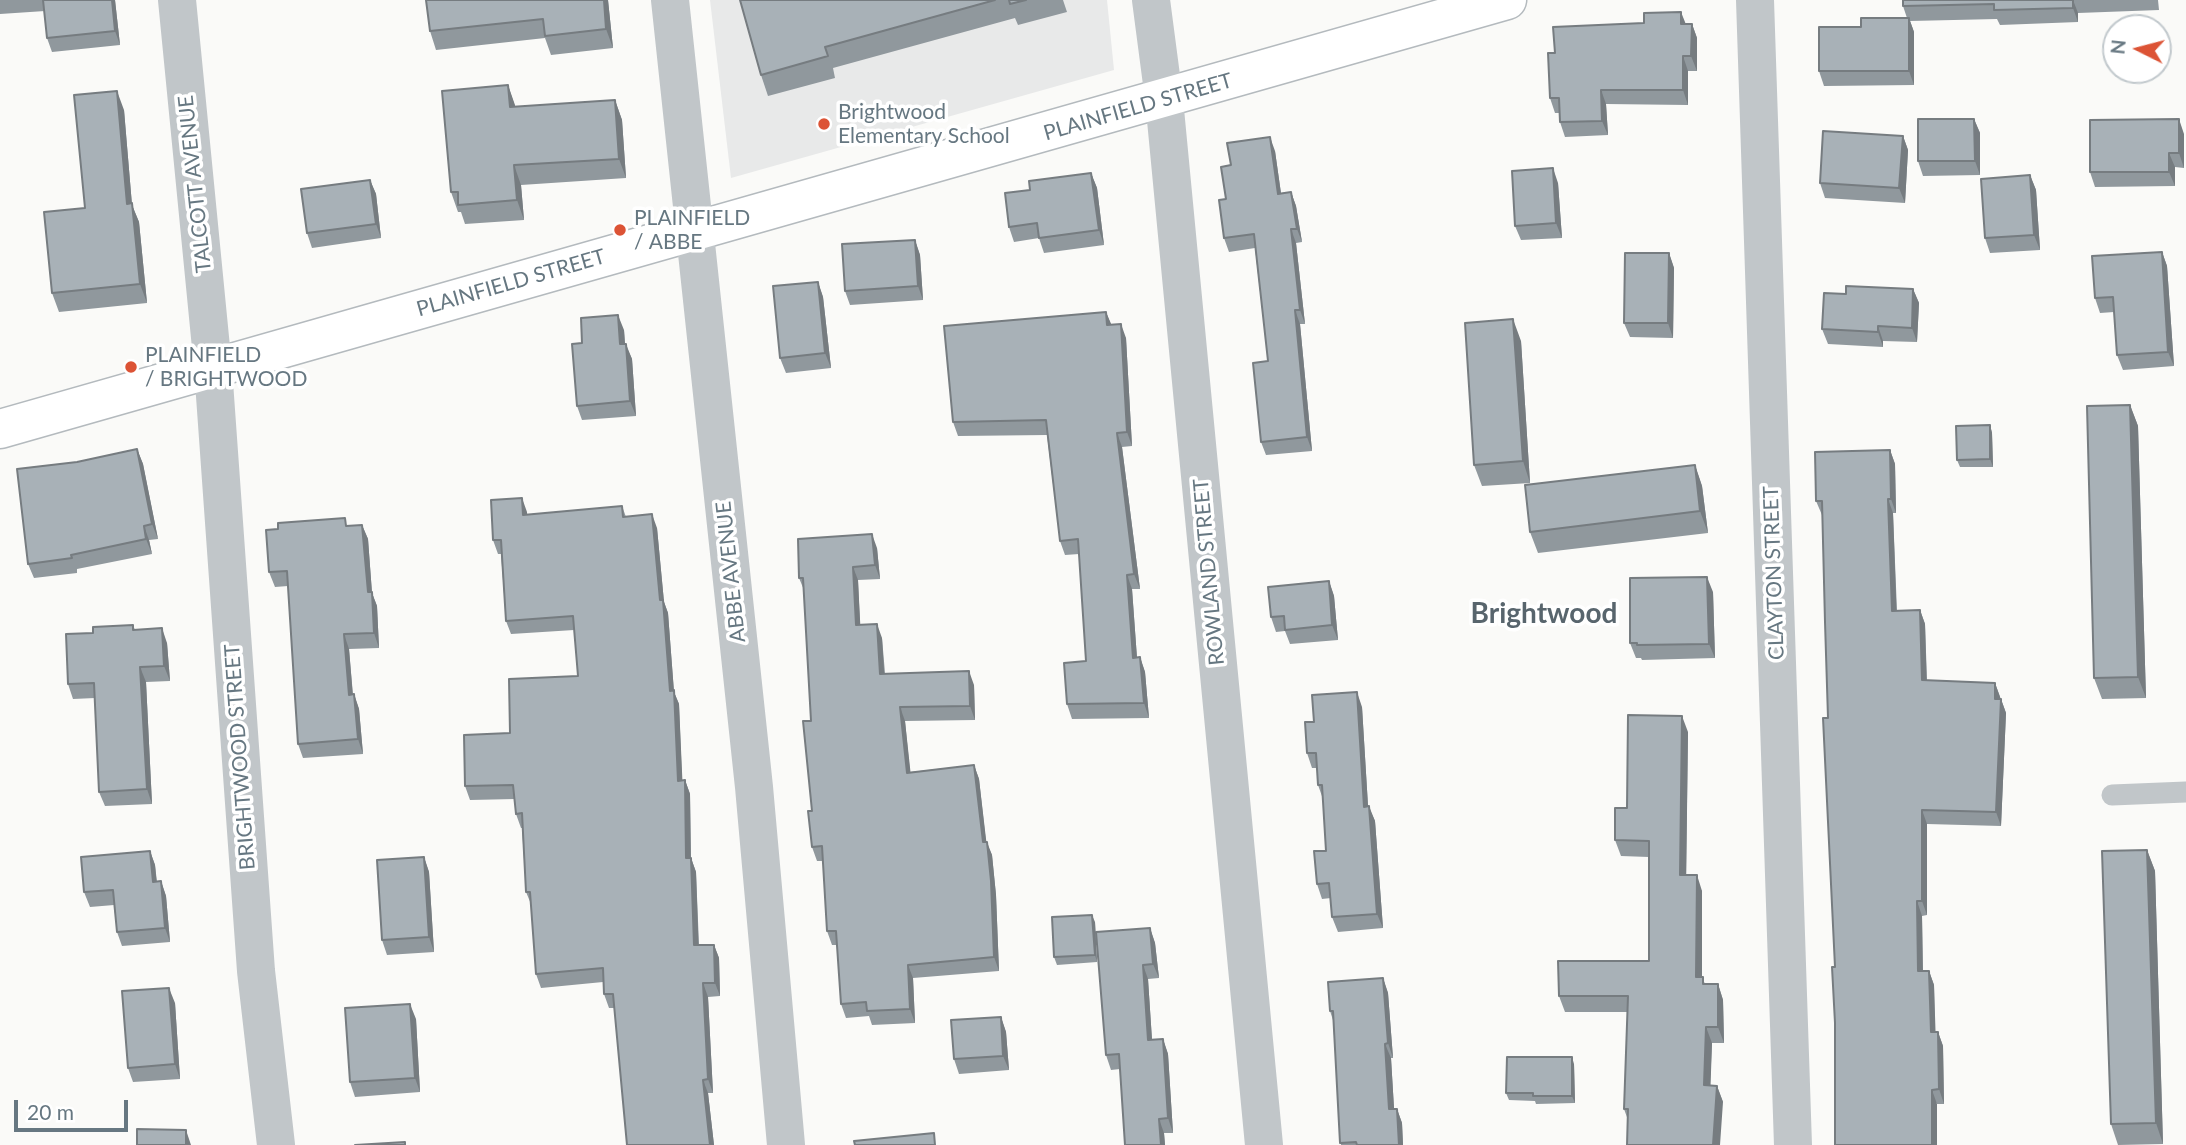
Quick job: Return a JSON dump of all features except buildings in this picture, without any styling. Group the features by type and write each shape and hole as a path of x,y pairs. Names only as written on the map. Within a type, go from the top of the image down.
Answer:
{"street":[{"name":"TALCOTT AVENUE","path":"177,0 213,368"},
{"name":"ABBE AVENUE","path":"670,0 754,787 786,1145"},
{"name":"ROWLAND STREET","path":"1151,0 1164,99 1264,1145"},
{"name":"PLAINFIELD STREET","path":"0,429 1507,0"},
{"name":"CLAYTON STREET","path":"1755,0 1793,1145"},
{"name":"BRIGHTWOOD STREET","path":"213,368 256,971 276,1145"}],"lane":[{"path":"2112,794 2186,792"}],"shaded area":[{"name":"Brightwood Elementary School","path":"710,0 1107,0 1114,70 731,178"}],"place":[{"name":"Brightwood Elementary School","path":"824,124"},
{"name":"PLAINFIELD / ABBE","path":"620,230"},
{"name":"PLAINFIELD / BRIGHTWOOD","path":"131,367"}],"district":[{"name":"Brightwood","path":"1544,614"}]}
